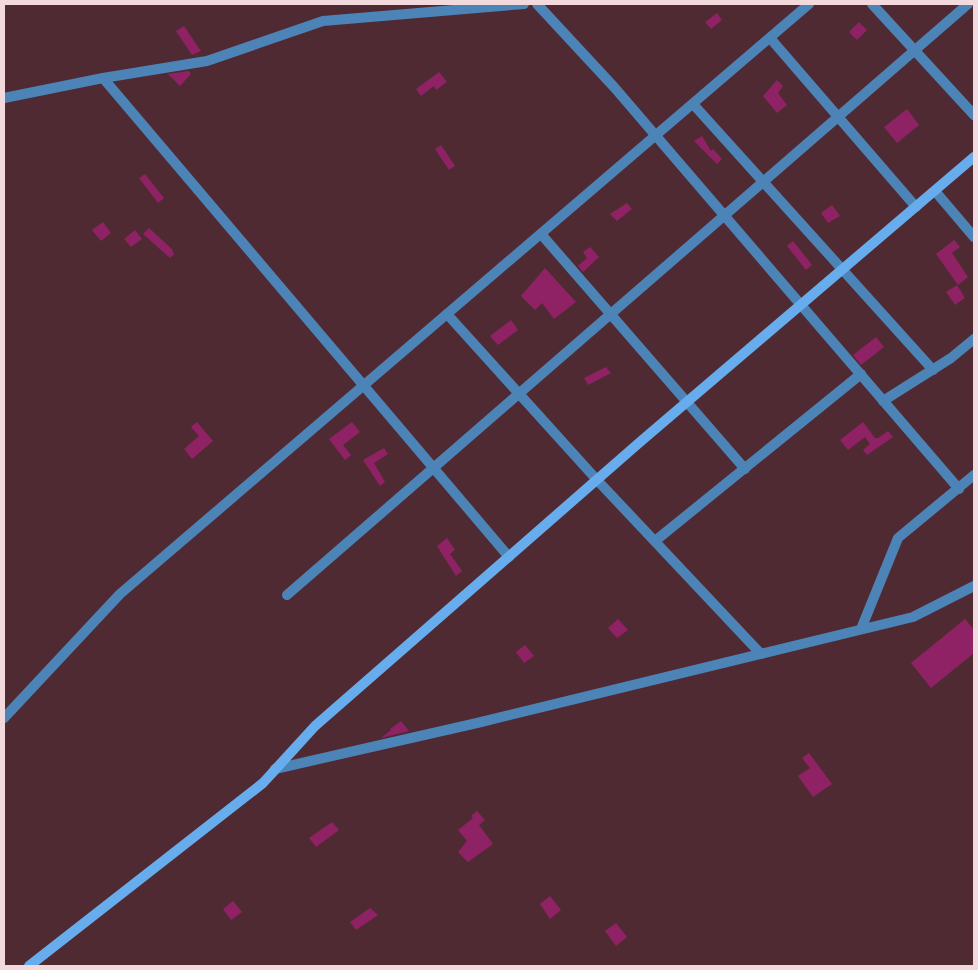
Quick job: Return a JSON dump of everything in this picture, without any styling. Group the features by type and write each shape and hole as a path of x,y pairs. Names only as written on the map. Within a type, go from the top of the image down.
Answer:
{"street":[{"path":"4,98 207,60 323,21 524,4"},
{"path":"537,4 614,87 959,489"},
{"path":"4,718 120,594 809,4"},
{"path":"872,4 974,116"},
{"path":"287,595 968,4"},
{"path":"770,38 916,207"},
{"path":"103,78 509,557"},
{"path":"693,104 933,370"},
{"path":"29,966 263,783 315,726 687,402 974,158"},
{"path":"935,191 974,237"},
{"path":"541,234 745,469"},
{"path":"448,314 597,480 761,654"},
{"path":"884,400 951,358 974,339"},
{"path":"656,541 861,374"},
{"path":"861,630 898,538 974,475"},
{"path":"276,769 913,617 974,586"}],"building":[{"path":"717,13 722,20 711,29 705,22"},
{"path":"859,22 867,30 857,40 849,32"},
{"path":"184,26 201,51 192,55 176,31"},
{"path":"189,71 191,74 180,86 168,74"},
{"path":"439,72 447,82 436,90 434,86 421,96 416,89"},
{"path":"777,80 783,86 778,93 787,105 777,113 763,96"},
{"path":"907,109 919,125 897,143 884,127"},
{"path":"702,136 711,151 713,149 722,159 717,164 694,141"},
{"path":"441,145 455,166 449,170 435,149"},
{"path":"145,174 164,198 158,203 139,178"},
{"path":"627,203 632,209 617,221 610,214"},
{"path":"832,205 840,216 828,223 821,213"},
{"path":"103,222 111,233 101,241 92,230"},
{"path":"149,228 172,249 174,254 170,258 143,234"},
{"path":"135,230 142,239 131,247 124,239"},
{"path":"954,240 960,247 952,253 968,277 958,285 936,254"},
{"path":"793,241 812,265 806,270 787,246"},
{"path":"590,247 599,257 583,272 578,266 587,258 583,252"},
{"path":"545,268 576,302 554,319 542,303 535,310 521,296"},
{"path":"957,285 965,298 955,305 946,292"},
{"path":"511,320 518,330 498,345 490,336"},
{"path":"876,337 884,347 861,365 853,355"},
{"path":"606,367 611,373 588,385 584,378"},
{"path":"197,422 213,441 192,459 184,449 199,436 191,427"},
{"path":"352,422 360,432 343,445 351,455 345,460 329,439"},
{"path":"863,422 875,438 888,431 893,437 867,455 863,450 870,444 865,437 848,450 840,440"},
{"path":"384,448 388,454 374,463 385,482 380,486 363,460"},
{"path":"447,538 455,550 450,554 462,571 456,576 437,546"},
{"path":"618,619 628,630 617,638 608,628"},
{"path":"965,619 974,630 974,653 931,688 911,663"},
{"path":"525,645 534,656 524,663 516,652"},
{"path":"401,721 409,731 381,738 390,729"},
{"path":"809,753 832,784 813,797 798,776 810,768 802,758"},
{"path":"477,811 485,820 479,825 493,844 468,862 458,852 467,841 458,830 473,818 471,816"},
{"path":"332,822 339,830 316,847 309,838"},
{"path":"550,896 561,910 550,919 540,904"},
{"path":"233,901 242,912 231,920 223,909"},
{"path":"370,908 378,915 356,930 350,922"},
{"path":"616,923 627,937 616,946 605,931"}]}
